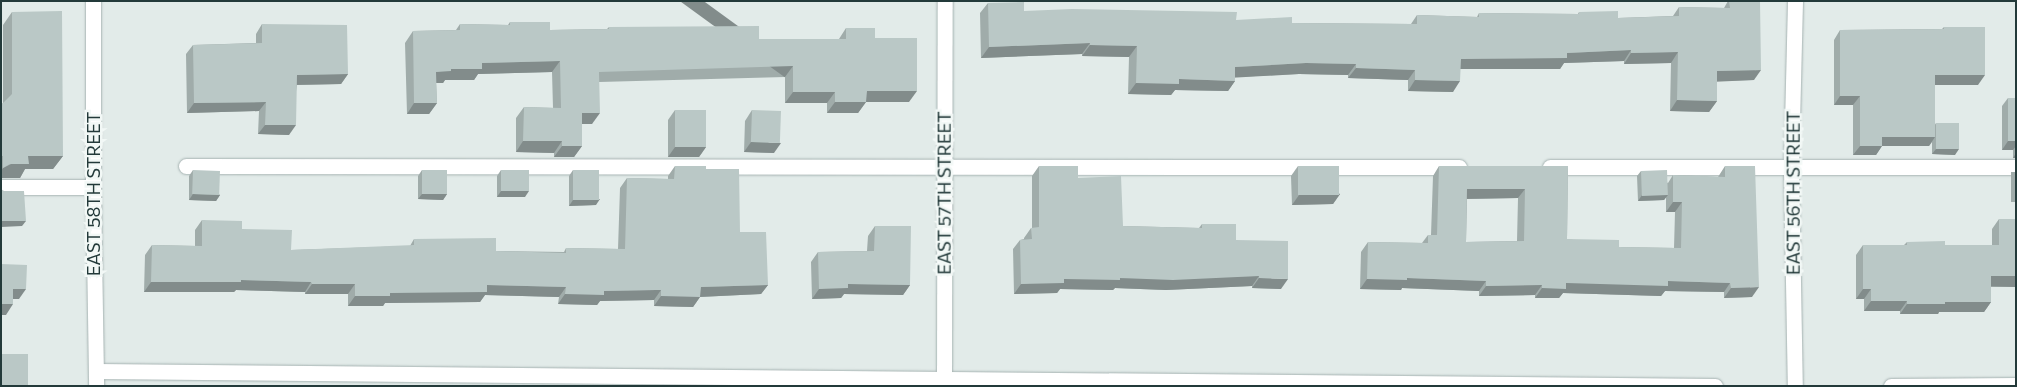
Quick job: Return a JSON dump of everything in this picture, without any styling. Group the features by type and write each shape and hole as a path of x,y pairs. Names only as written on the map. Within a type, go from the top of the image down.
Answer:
{"street":[{"name":"EAST 58TH STREET","path":"93,1 96,378"},
{"name":"EAST 57TH STREET","path":"944,382 943,167 946,1"},
{"name":"EAST 56TH STREET","path":"1795,1 1791,167 1795,386"},
{"path":"186,166 1470,167"},
{"path":"1540,167 2016,167"},
{"path":"1,187 93,187"},
{"path":"96,378 1715,386"},
{"path":"1891,386 2016,385"}],"building":[{"path":"1729,1 1760,1 1761,70 1717,71 1717,101 1677,100 1678,52 1631,53 1631,50 1567,53 1567,58 1461,59 1460,81 1415,80 1415,70 1356,68 1356,64 1306,63 1235,67 1235,81 1179,79 1179,84 1136,83 1137,46 1090,45 1090,43 989,47 988,3 1024,2 1024,11 1072,9 1237,12 1236,20 1292,17 1292,23 1417,24 1417,15 1479,17 1479,13 1579,14 1579,12 1618,11 1618,18 1679,16 1679,7 1730,8"},
{"path":"62,11 63,156 28,156 29,164 10,164 3,168 3,156 1,156 1,105 12,94 12,12"},
{"path":"510,22 550,22 550,30 609,29 609,27 759,26 759,39 846,39 846,28 875,28 875,38 917,38 917,91 867,91 866,102 835,102 835,92 793,92 793,66 599,72 600,113 582,113 582,146 562,146 562,141 523,141 524,107 561,108 560,61 482,63 482,69 451,69 451,71 436,72 437,103 414,103 413,31 460,30 460,24 510,25"},
{"path":"262,24 347,25 348,74 297,75 296,125 265,125 266,102 194,103 193,45 262,43"},
{"path":"1944,27 1985,27 1985,75 1935,75 1935,137 1882,137 1882,146 1860,146 1860,96 1840,96 1840,30 1944,29"},
{"path":"2008,98 2016,98 2016,141 2008,141"},
{"path":"675,110 706,110 706,147 675,147"},
{"path":"752,110 781,111 780,143 751,142"},
{"path":"1936,123 1959,123 1959,149 1936,149"},
{"path":"675,166 706,166 706,169 739,169 740,232 766,232 768,285 701,287 700,297 661,296 661,290 604,291 604,295 565,294 566,287 487,285 487,292 390,293 390,296 355,296 355,284 312,284 311,282 241,280 241,282 151,282 152,245 202,246 202,220 242,221 242,229 292,230 291,250 414,245 414,239 496,238 496,251 566,253 566,248 625,249 627,178 674,179"},
{"path":"1039,166 1078,166 1078,178 1121,176 1123,226 1202,228 1202,224 1236,224 1236,240 1288,241 1288,279 1259,278 1259,276 1173,280 1120,278 1120,280 1064,279 1064,283 1021,284 1020,240 1032,239 1031,228 1039,227"},
{"path":"1298,166 1339,166 1339,195 1298,195"},
{"path":"1439,166 1568,166 1567,239 1619,240 1619,247 1681,248 1682,202 1673,202 1673,175 1725,177 1725,166 1755,166 1759,287 1731,288 1730,283 1668,281 1668,286 1566,283 1566,289 1542,288 1542,285 1486,286 1486,281 1407,278 1407,280 1367,279 1368,242 1428,243 1428,235 1437,235","holes":["1467,189 1525,189 1524,241 1466,242"]},
{"path":"193,170 220,171 219,195 192,194"},
{"path":"422,170 447,170 447,194 422,194"},
{"path":"501,170 529,170 529,191 501,191"},
{"path":"573,170 599,170 599,200 573,200"},
{"path":"1667,170 1668,195 1642,196 1641,171"},
{"path":"1,189 4,191 24,191 26,221 1,221"},
{"path":"1999,219 2016,219 2016,276 1991,276 1991,302 1907,304 1907,301 1871,301 1871,289 1863,289 1863,245 1907,245 1907,242 1945,241 1945,245 1999,245"},
{"path":"875,226 911,226 910,285 848,284 848,288 819,289 818,252 874,251"},
{"path":"1,264 27,265 26,289 13,289 13,304 1,304"},
{"path":"1,354 28,354 28,386 1,386"}]}
